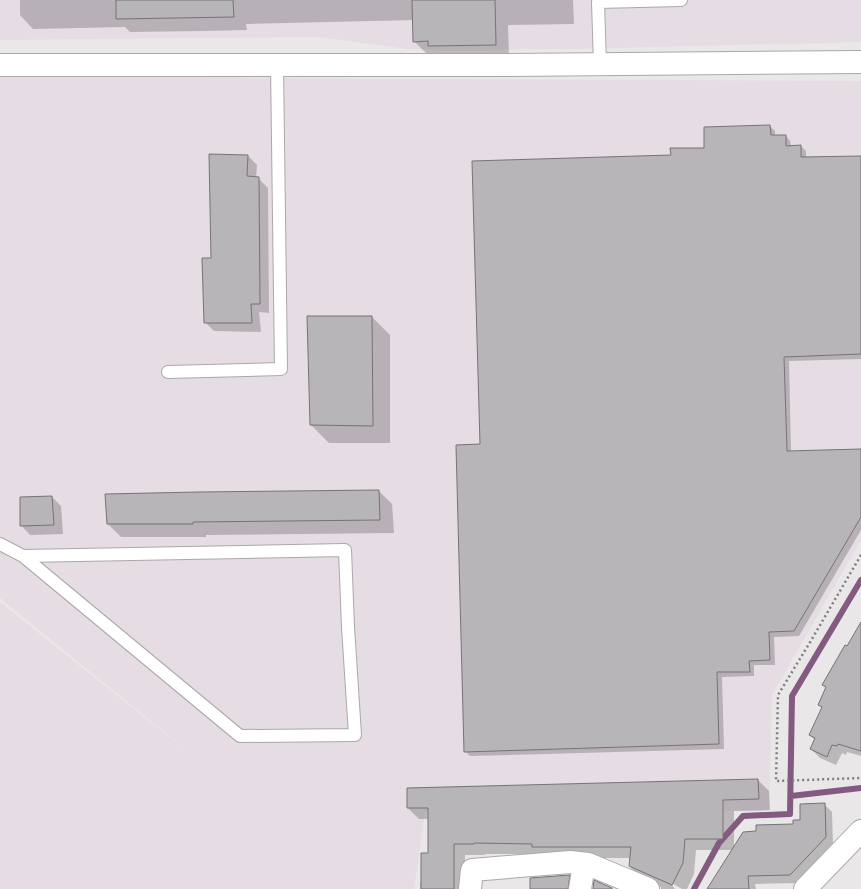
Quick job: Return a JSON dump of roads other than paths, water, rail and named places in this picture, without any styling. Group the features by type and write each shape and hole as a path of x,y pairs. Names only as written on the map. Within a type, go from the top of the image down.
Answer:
{"street":[{"path":"0,65 507,65 861,62"},
{"path":"805,889 861,831"},
{"path":"470,889 472,870 570,862 588,864 648,889"},
{"path":"580,889 584,864"}],"lane":[{"path":"600,64 598,2 681,0"},
{"path":"168,372 281,369 277,65"},
{"path":"0,544 23,556 240,736 356,735 348,627 346,550 23,556"}],"waterway":[{"path":"694,889 719,843 743,816 790,814 792,696 861,580"},
{"path":"791,796 861,788"}]}
